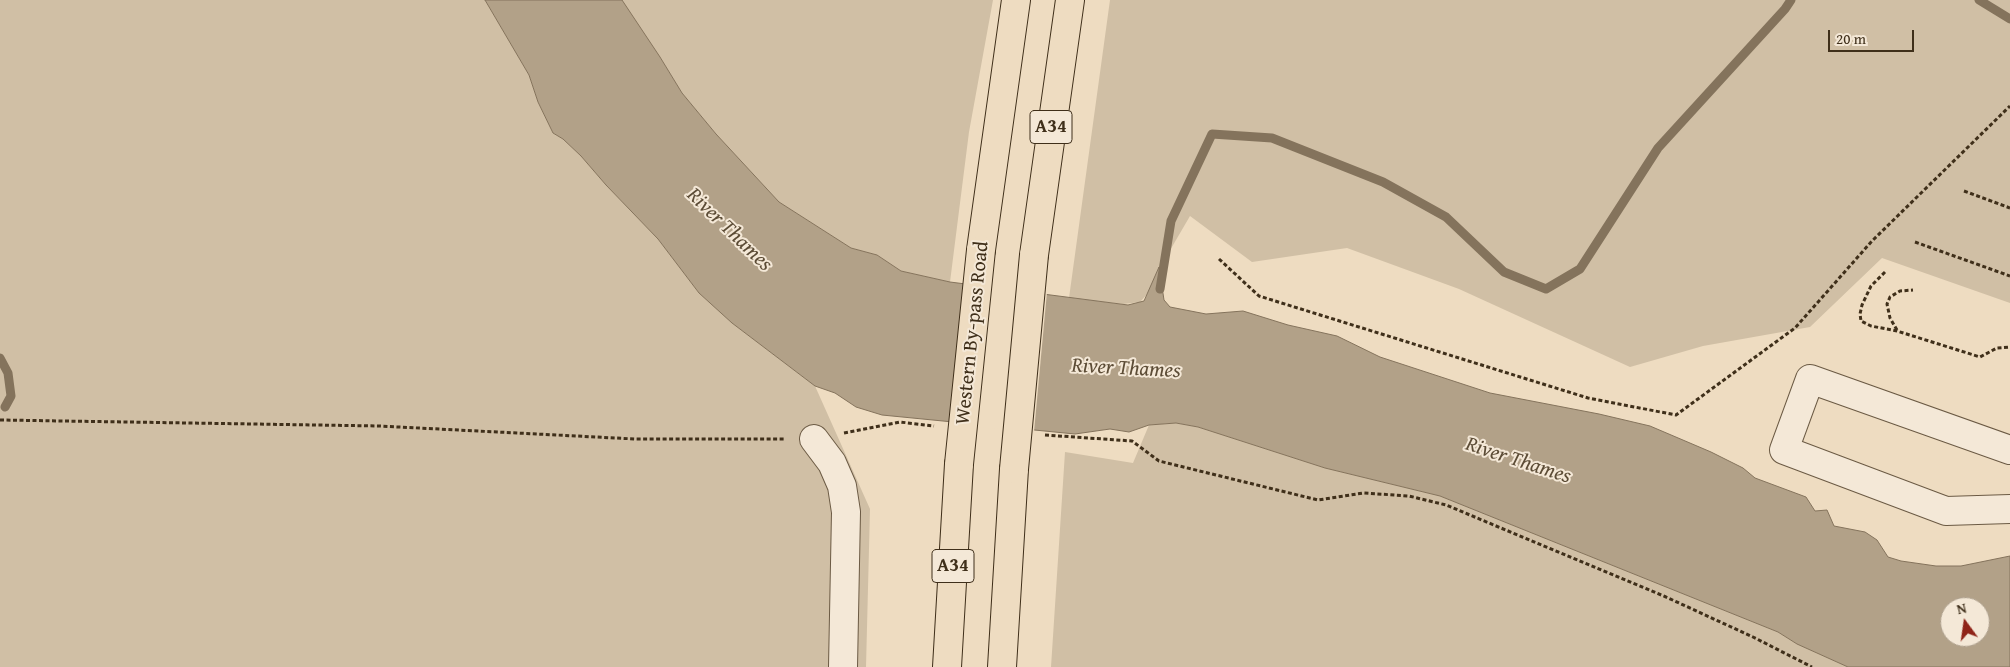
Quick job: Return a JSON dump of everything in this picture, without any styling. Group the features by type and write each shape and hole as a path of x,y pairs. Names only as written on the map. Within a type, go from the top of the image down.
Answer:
{"highway":[{"name":"Western By-pass Road","path":"947,667 960,464 981,250 1016,0"},
{"name":"A34","path":"1002,667 1014,469 1034,255 1070,0"}],"lane":[{"path":"2010,450 1810,379 1784,450 1946,511 2010,508"},
{"path":"814,439 832,463 842,486 846,512 843,667"}],"path":[{"path":"1219,259 1259,296 1588,398 1676,416 1795,328 1872,241 2010,106"},
{"path":"1964,191 2010,208"},
{"path":"1915,242 2010,276"},
{"path":"1884,272 1871,286 1862,305 1861,321 1871,326 1897,331 1980,357 1997,348 2010,347"},
{"path":"1897,331 1890,318 1887,304 1890,297 1900,291 1913,290"},
{"path":"0,420 379,426 635,438 814,439 900,422 933,426"},
{"path":"1069,436 1132,441 1159,461 1318,500 1364,493 1409,496 1446,505 1666,597 1753,637 1812,667"}],"shaded area":[{"path":"0,0 485,0 529,75 538,102 553,133 563,139 581,156 658,239 699,293 732,323 815,386 870,509 866,667 0,667"},
{"path":"622,0 993,0 969,132 950,282 901,271 877,255 851,248 779,202 716,134 682,93"},
{"path":"1110,0 2010,0 2010,303 1882,258 1810,327 1703,346 1630,367 1459,289 1347,248 1252,262 1190,216 1162,264 1150,291 1140,302 1123,304 1069,298"},
{"path":"1176,423 1198,427 1325,468 1440,496 1778,632 1797,644 1848,667 1051,667 1065,452 1133,463 1149,425"}],"water":[{"name":"River Thames","path":"485,0 622,0 682,93 716,134 779,202 851,248 877,255 901,271 950,282 1128,305 1144,301 1159,267 1164,300 1170,307 1206,314 1243,311 1288,325 1337,336 1380,357 1490,393 1650,426 1711,452 1743,468 1755,478 1806,497 1815,511 1827,510 1834,526 1865,532 1877,540 1888,557 1901,561 1936,566 1961,566 2010,556 2010,667 1848,667 1797,644 1778,632 1440,496 1325,468 1198,427 1176,423 1149,425 1129,432 1110,429 1075,434 882,415 856,407 835,393 815,386 732,323 699,293 658,239 581,156 563,139 553,133 538,102 529,75"}],"pier":[{"path":"966,281 1047,292 1034,432 953,425"}],"waterway":[{"path":"1160,289 1171,221 1212,134 1272,138 1383,182 1446,217 1504,272 1546,289 1580,269 1658,148 1785,9 1791,0"},
{"path":"1979,0 2010,19"},
{"path":"0,358 8,373 11,396 5,407"}]}
